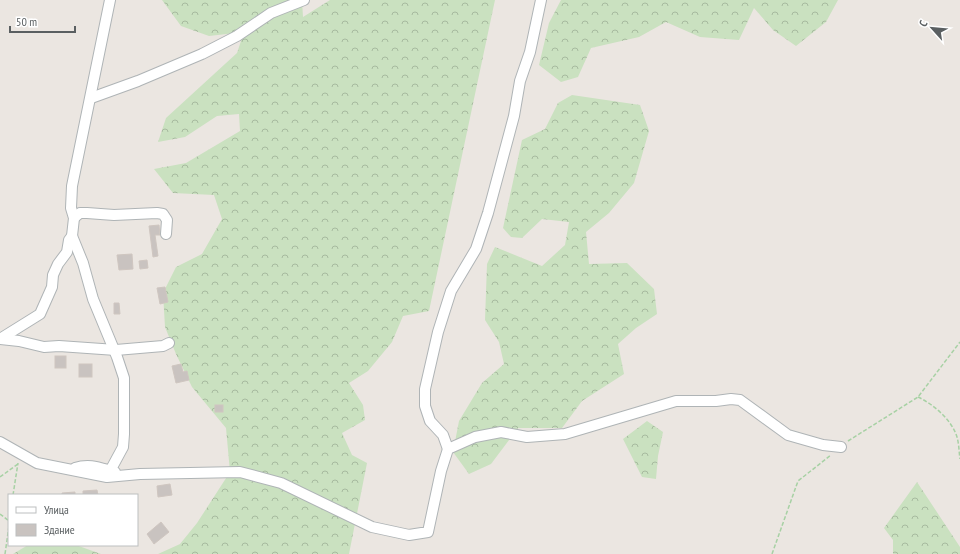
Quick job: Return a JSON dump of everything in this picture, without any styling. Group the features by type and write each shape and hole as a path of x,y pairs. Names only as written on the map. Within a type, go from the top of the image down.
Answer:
{"lane":[{"path":"0,339 40,314 52,287 53,275 58,264 67,252 72,236 74,218 71,208 72,186 110,0"},
{"path":"91,98 138,82 202,54 237,36 271,13 304,0"},
{"path":"0,442 18,459 107,477 124,475 240,472 281,483 372,527 409,535 428,532 441,471 448,449 443,435 430,420 425,406 425,389 438,332 451,291 476,249 488,213 512,123 520,81 530,52 541,0"},
{"path":"74,218 80,213 114,215 163,214 167,220 166,234"},
{"path":"72,236 83,263 93,299 124,378 123,447 110,471"},
{"path":"0,339 19,341 44,347 60,346 114,350 163,346 169,343"},
{"path":"448,449 475,437 501,432 527,437 565,434 676,402 731,399 740,400 788,435 823,445 841,447"},
{"path":"72,469 82,465 94,465 124,475"}],"path":[{"path":"772,554 798,480 859,433 918,397 960,342"},
{"path":"918,397 930,403 950,426 957,437 960,459"},
{"path":"0,477 18,459"},
{"path":"13,494 18,459"},
{"path":"5,554 8,533"}],"green space":[{"path":"162,0 302,0 303,17 330,0 495,0 429,311 403,316 392,342 368,371 349,383 363,405 365,420 342,433 352,455 367,463 349,554 158,554 180,544 197,523 230,472 226,428 192,387 176,354 165,327 163,293 176,267 202,254 222,219 214,195 173,193 154,169 186,163 240,131 239,114 217,116 185,137 158,142 166,118 237,53 244,32 209,36 181,26"},
{"path":"561,0 838,0 826,22 796,46 773,30 754,8 739,40 700,37 666,22 639,37 591,48 578,77 561,82 539,65 549,23"},
{"path":"572,95 640,105 649,131 634,183 609,213 586,232 589,264 627,263 654,289 657,314 636,328 618,344 624,374 582,401 562,428 518,428 491,464 469,474 453,452 459,421 482,383 504,364 499,342 485,320 487,264 495,247 542,266 565,245 569,222 542,219 522,238 511,237 503,228 522,140 545,129 558,103"},
{"path":"647,421 663,432 658,456 656,479 642,477 623,439"},
{"path":"917,482 960,547 960,554 893,554 893,540 884,528"},
{"path":"26,546 79,546 101,554 13,554"}],"building":[{"path":"159,225 160,235 155,235 158,256 153,257 149,226"},
{"path":"132,254 133,269 119,270 117,255"},
{"path":"147,260 148,268 140,269 139,261"},
{"path":"165,287 168,302 160,304 157,288"},
{"path":"114,303 119,303 120,314 114,314"},
{"path":"55,356 66,356 66,368 55,368"},
{"path":"79,364 92,364 92,377 79,377"},
{"path":"181,364 183,372 187,371 189,380 176,383 172,366"},
{"path":"215,405 223,405 223,412 215,412"},
{"path":"170,484 172,495 158,497 157,486"},
{"path":"97,490 98,494 83,494 83,491"},
{"path":"75,492 75,494 62,494"},
{"path":"161,522 169,532 154,544 147,534"}]}
